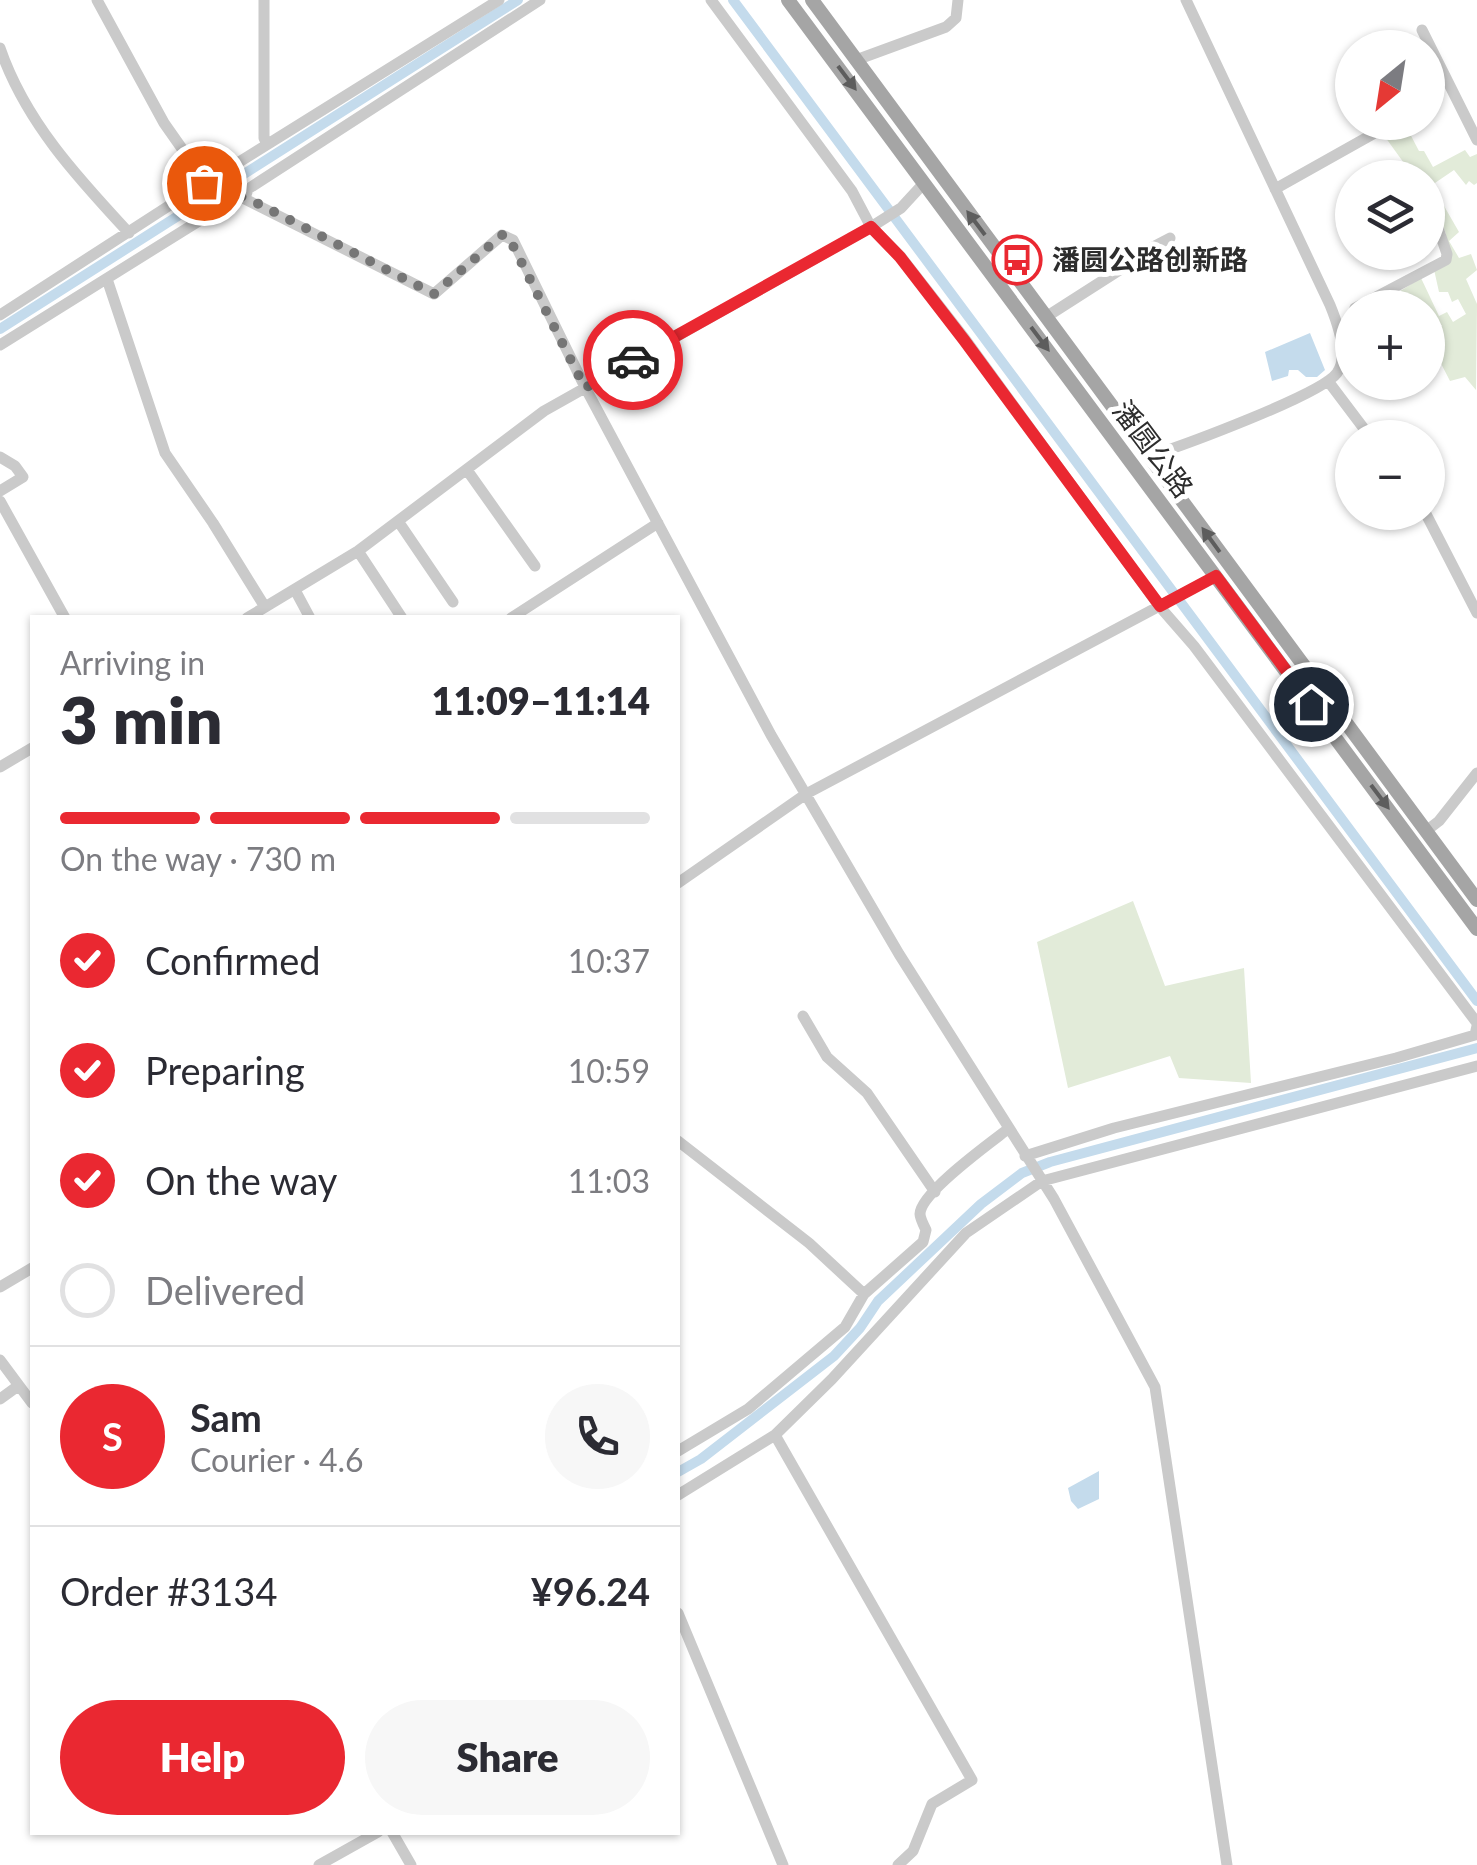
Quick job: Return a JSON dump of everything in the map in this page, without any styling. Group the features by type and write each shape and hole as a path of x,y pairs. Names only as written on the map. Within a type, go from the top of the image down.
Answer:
{"main road":[{"name":"潘圆公路","path":"788,0 1477,928"},
{"name":"潘圆公路","path":"812,0 1477,900"}],"street":[{"path":"97,0 164,123 221,205"},
{"path":"264,0 264,138 268,144"},
{"path":"0,315 499,0"},
{"path":"244,198 248,189 540,0"},
{"path":"712,0 874,225 1477,1024 1475,1035 1412,1054 1114,1128 1026,1157"},
{"path":"856,60 946,26 956,18 958,0"},
{"path":"1186,0 1335,318"},
{"path":"0,48 32,118 87,188 129,233"},
{"path":"1445,76 1477,140"},
{"path":"1274,189 1363,140"},
{"path":"252,615 358,551 544,411 874,225 902,208 924,183"},
{"path":"0,345 239,196 434,294 491,243 502,235 508,236 585,388 806,794 899,954 1040,1179 1155,1387 1228,1865"},
{"path":"1046,316 1121,269 1128,260 1170,238"},
{"path":"1388,290 1427,270"},
{"path":"108,279 165,454 265,607"},
{"path":"1150,456 1199,440 1328,381 1335,372"},
{"path":"1328,381 1357,420"},
{"path":"0,457 15,466 22,478 0,491"},
{"path":"467,470 535,566"},
{"path":"0,501 63,615"},
{"path":"398,521 453,602"},
{"path":"516,615 658,523"},
{"path":"1434,530 1477,613"},
{"path":"358,551 400,615"},
{"path":"680,881 806,794 1216,576"},
{"path":"295,590 308,615"},
{"path":"0,767 30,749"},
{"path":"1426,831 1439,822 1477,772"},
{"path":"803,1016 827,1057 867,1093 935,1192"},
{"path":"680,1493 775,1435 966,1233 1040,1179 1477,1066"},
{"path":"680,1450 748,1409 845,1327 864,1294 923,1242 926,1230 920,1211 935,1192 1008,1128"},
{"path":"680,1143 809,1243 864,1294"},
{"path":"0,1287 30,1269"},
{"path":"0,1360 30,1401"},
{"path":"0,1399 18,1386"},
{"path":"775,1435 972,1780 932,1804 914,1850 898,1865"},
{"path":"680,1618 783,1865"},
{"path":"319,1865 373,1835"},
{"path":"394,1835 411,1865"}],"green space":[{"path":"1387,140 1413,140 1429,160 1402,160"},
{"path":"1465,150 1470,157 1477,154 1477,183 1469,181 1466,185 1454,170 1445,176 1445,161"},
{"path":"1445,208 1459,232 1449,241 1459,258 1471,254 1477,270 1466,279 1477,304 1476,390 1465,377 1450,381 1445,371 1445,313 1453,322 1466,314 1458,299 1452,302 1448,292 1439,290 1434,270 1445,270"},
{"path":"1421,278 1427,290 1402,290"},
{"path":"1133,901 1165,986 1244,968 1251,1083 1179,1078 1170,1056 1068,1088 1037,942"}],"water":[{"path":"1310,333 1325,370 1317,377 1306,377 1298,370 1289,370 1288,376 1272,381 1265,352"},
{"path":"1099,1471 1099,1499 1078,1509 1068,1488"}],"waterway":[{"path":"0,329 518,0"},
{"path":"733,0 1477,1001"},
{"path":"680,1471 701,1459 834,1356 878,1301 981,1204 1022,1173 1050,1162 1477,1048"}],"way so far":[{"path":"204,183 223,208 239,196 249,199 434,294 470,260 502,235 508,236 585,388 633,360"}],"place":[{"name":"潘圆公路创新路","path":"1017,260"}],"route":[{"path":"633,360 871,227 900,257 964,340 1160,606 1216,576 1311,704"}]}
